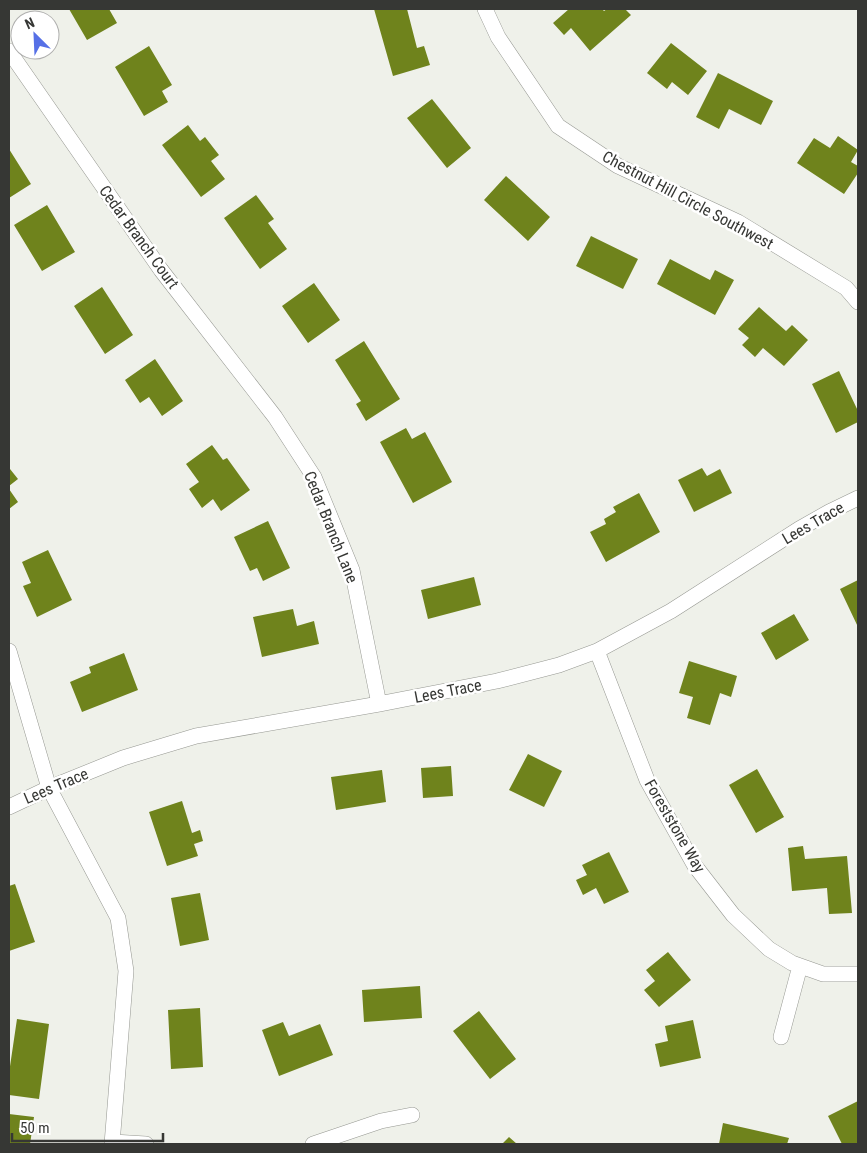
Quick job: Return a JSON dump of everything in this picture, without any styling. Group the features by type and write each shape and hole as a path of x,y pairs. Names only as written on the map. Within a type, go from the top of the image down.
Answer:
{"street":[{"name":"Chestnut Hill Circle Southwest","path":"485,9 498,37 558,126 618,166 738,222 846,288 858,302"},
{"name":"Cedar Branch Court","path":"9,51 161,270 275,417"},
{"name":"Cedar Branch Lane","path":"275,417 314,477 352,570 379,704"},
{"name":"Lees Trace","path":"9,807 49,788 123,758 196,736 379,704 530,674 597,651 670,611 799,529 858,498"},
{"path":"9,651 49,788 118,918 126,971 113,1143 146,1144"},
{"name":"Foreststone Way","path":"597,651 647,780 695,866 733,915 770,949 792,963 823,974 858,974"},
{"path":"781,1037 800,966"},
{"path":"313,1144 381,1121 412,1115"}],"building":[{"path":"69,9 109,9 117,23 87,40"},
{"path":"374,9 407,9 417,48 424,46 430,65 393,76"},
{"path":"569,9 602,9 604,11 607,9 625,9 631,15 590,51 571,28 564,35 553,23"},
{"path":"671,43 707,71 688,95 672,82 667,89 647,73"},
{"path":"149,46 172,85 162,91 168,102 144,116 115,67"},
{"path":"718,73 773,101 761,125 729,109 719,129 696,117"},
{"path":"432,99 471,148 447,168 407,118"},
{"path":"188,125 200,141 205,137 219,155 211,161 225,179 201,197 162,145"},
{"path":"838,136 858,150 851,162 858,166 858,173 844,194 797,163 814,138 830,148"},
{"path":"9,149 31,184 9,198"},
{"path":"506,176 550,217 528,241 484,200"},
{"path":"256,195 274,219 268,223 287,249 260,269 224,218"},
{"path":"47,205 75,252 42,271 14,225"},
{"path":"591,236 638,259 623,289 576,266"},
{"path":"670,259 710,280 715,270 734,280 715,315 657,284"},
{"path":"314,283 340,320 308,343 282,306"},
{"path":"102,287 133,335 105,354 74,306"},
{"path":"759,307 786,331 792,325 808,340 784,366 763,348 755,357 742,345 749,338 738,329"},
{"path":"364,341 400,399 366,421 356,404 361,401 335,360"},
{"path":"155,359 183,401 162,416 149,397 140,403 125,380"},
{"path":"839,371 858,411 858,422 836,433 812,384"},
{"path":"406,428 412,439 425,432 452,482 413,503 380,442"},
{"path":"212,445 223,460 227,458 250,490 221,511 213,499 202,508 189,489 199,482 186,464"},
{"path":"702,468 707,476 720,469 732,493 694,512 678,480"},
{"path":"9,470 18,479 9,486"},
{"path":"9,489 18,502 9,509"},
{"path":"639,493 660,532 606,562 590,532 606,524 604,519 616,512 613,507"},
{"path":"268,521 290,568 263,581 257,568 250,571 234,537"},
{"path":"48,550 72,600 37,617 23,586 31,583 22,562"},
{"path":"474,577 481,605 428,619 421,590"},
{"path":"858,580 858,627 840,589"},
{"path":"293,609 297,626 314,621 319,644 262,657 253,617"},
{"path":"794,614 809,640 776,660 761,633"},
{"path":"124,653 138,690 82,712 70,682 91,673 89,667"},
{"path":"689,661 737,676 731,697 720,693 710,725 687,718 693,697 679,693"},
{"path":"528,754 562,771 544,807 509,790"},
{"path":"451,766 453,796 423,798 421,768"},
{"path":"757,769 784,817 756,833 729,785"},
{"path":"382,770 386,802 336,810 331,777"},
{"path":"182,801 192,833 200,830 203,841 194,844 198,856 167,866 149,812"},
{"path":"803,846 805,859 847,856 852,913 829,914 827,888 792,891 788,848"},
{"path":"609,852 629,892 604,904 596,888 583,895 576,880 587,875 582,865"},
{"path":"15,884 35,942 9,951 9,886"},
{"path":"200,893 209,940 180,946 171,898"},
{"path":"668,952 691,980 659,1007 644,990 655,981 646,970"},
{"path":"420,986 422,1018 364,1022 362,990"},
{"path":"200,1008 203,1067 171,1069 168,1010"},
{"path":"479,1011 516,1059 490,1079 453,1031"},
{"path":"17,1019 49,1024 39,1099 9,1095 9,1073"},
{"path":"693,1020 701,1058 660,1067 655,1044 668,1041 665,1026"},
{"path":"283,1022 289,1036 320,1024 333,1055 279,1076 262,1030"},
{"path":"858,1101 858,1144 842,1144 828,1116"},
{"path":"9,1114 34,1117 30,1144 9,1144"},
{"path":"723,1123 789,1138 787,1144 719,1144"},
{"path":"509,1137 517,1144 502,1144"}]}
